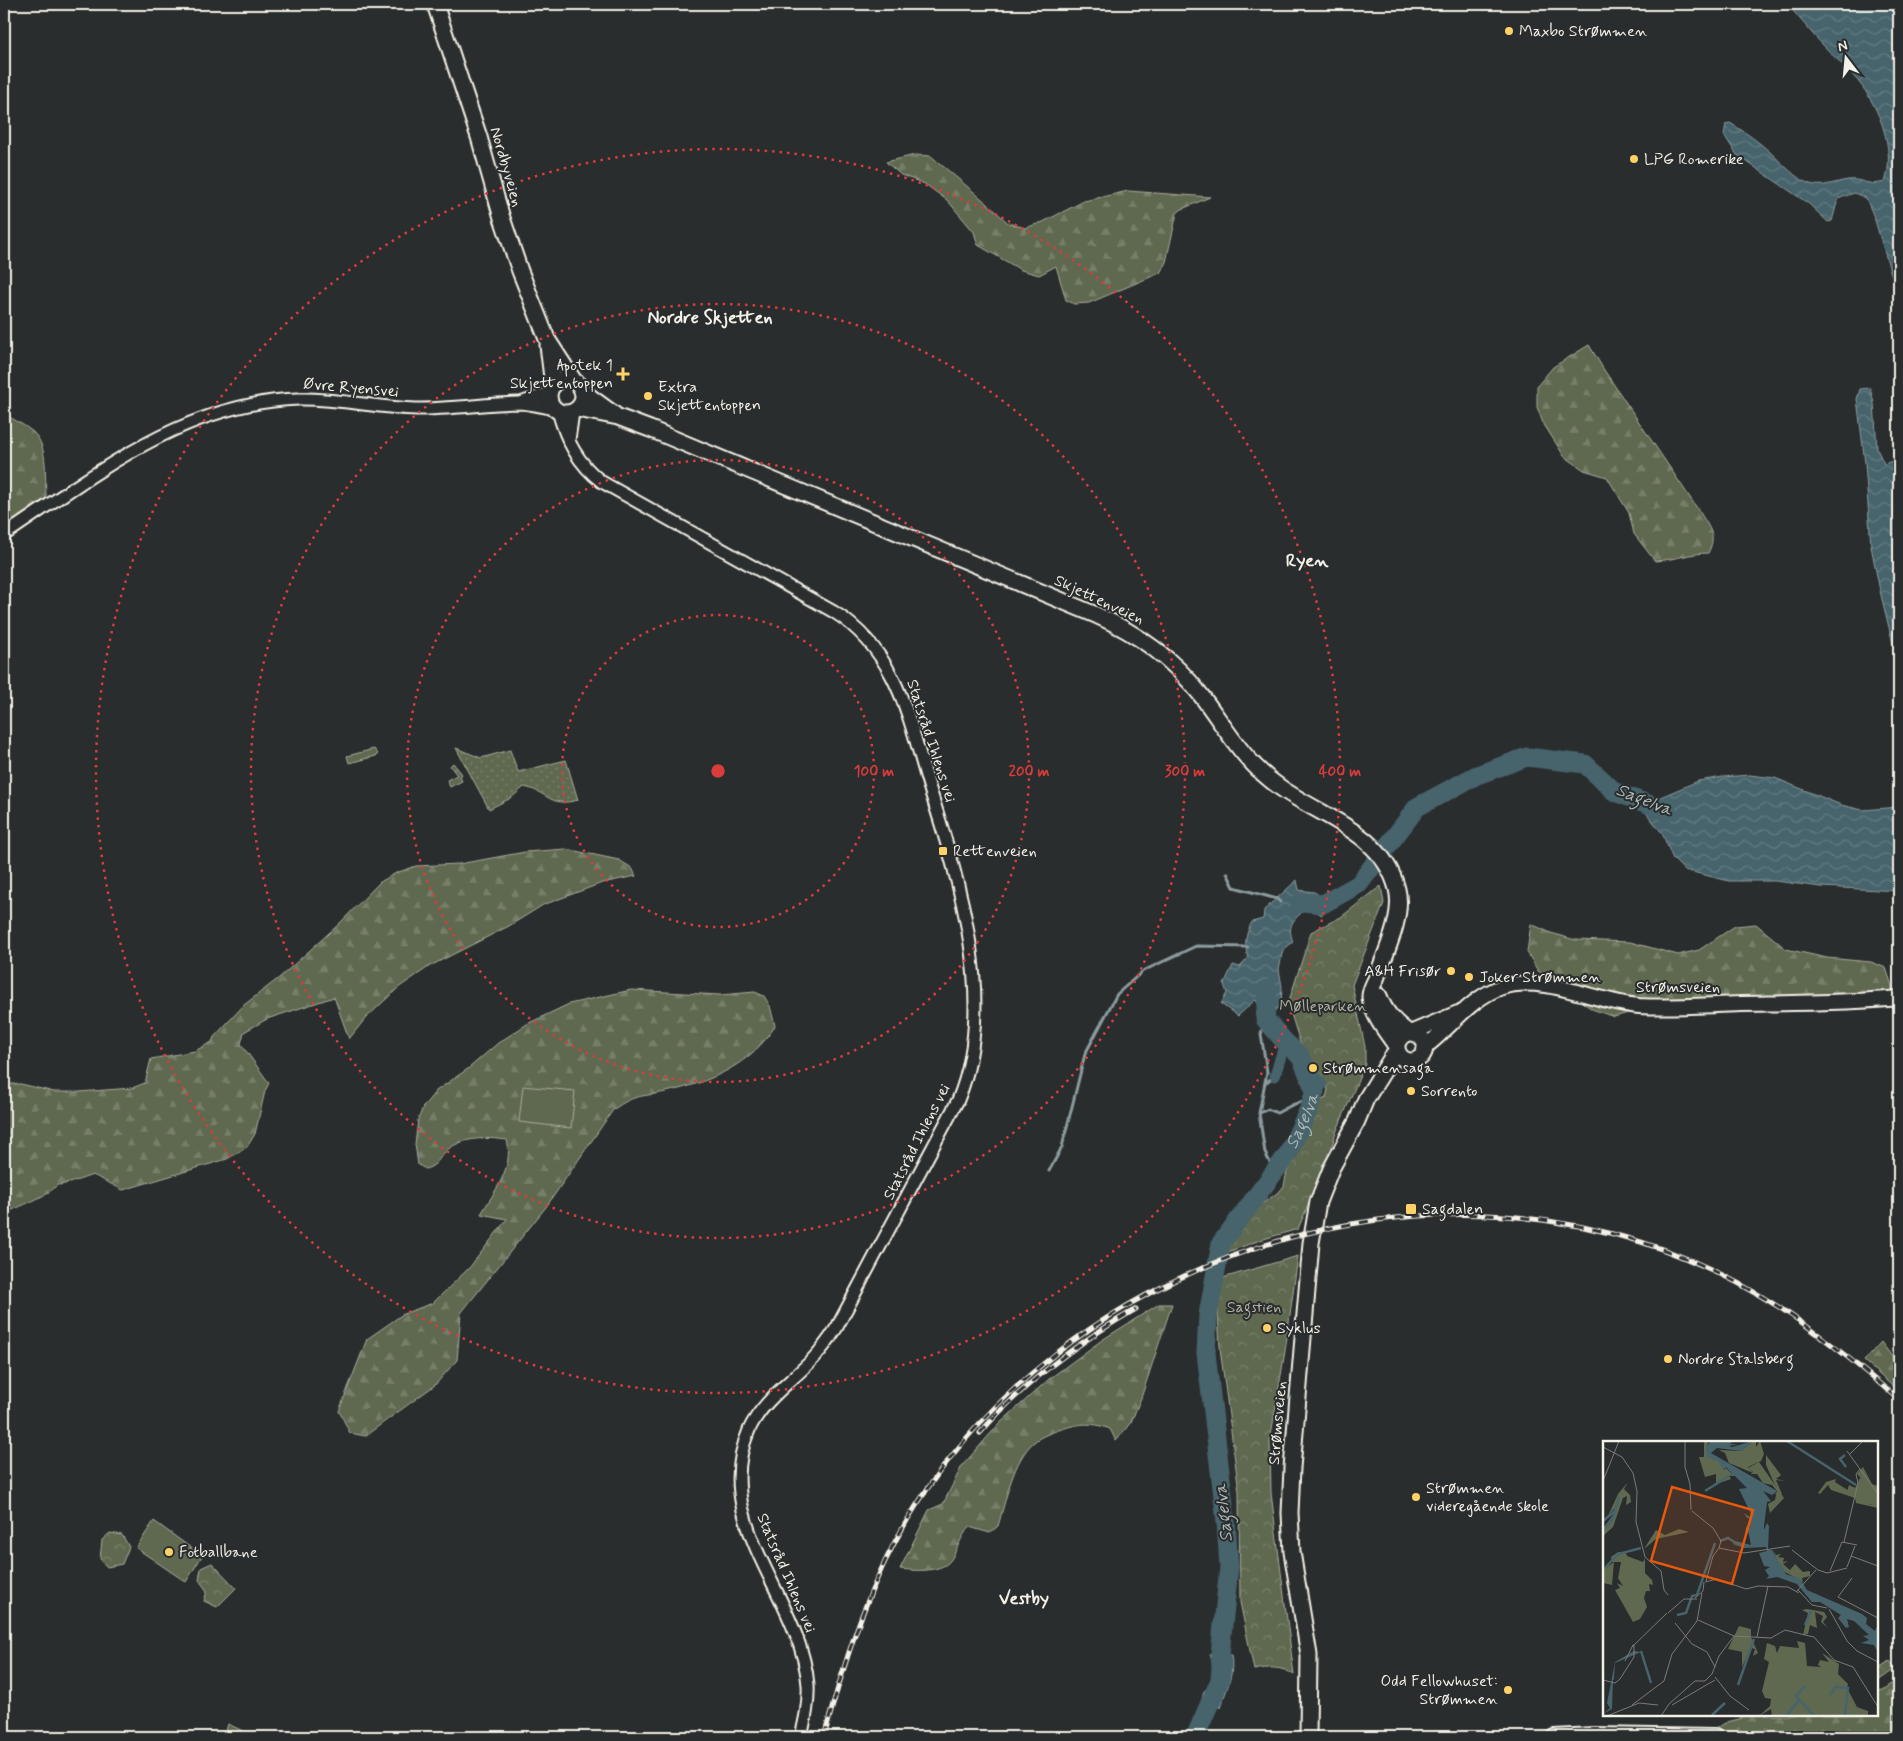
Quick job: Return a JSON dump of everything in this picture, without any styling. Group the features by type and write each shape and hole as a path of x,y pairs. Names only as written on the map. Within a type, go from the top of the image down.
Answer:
{"main road":[{"name":"Nordbyveien","path":"435,4 481,144 511,247 547,339 578,386"},
{"name":"Nordbyveien","path":"547,339 551,389"},
{"path":"565,380 578,386 582,403 566,410 550,402 551,389 565,380"},
{"name":"Skjettenveien","path":"578,386 618,417"},
{"name":"Skjettenveien","path":"566,410 618,417 1129,630 1191,682 1243,755 1259,772 1290,794 1362,836 1385,863 1396,885 1399,908 1396,924 1370,996 1372,1005 1397,1048"},
{"path":"1375,980 1386,1012 1396,1024 1409,1033 1420,1037 1425,1047 1420,1057 1414,1061 1402,1058 1397,1048 1400,1038 1409,1033"},
{"name":"Strømsveien","path":"1425,1047 1483,996 1509,985 1549,986 1606,1001 1640,1006 1899,998"},
{"name":"Strømsveien","path":"1409,1033 1466,1010"},
{"name":"Strømsveien","path":"1308,1737 1309,1655 1291,1539 1290,1513 1292,1468 1313,1226 1325,1182 1338,1154 1357,1121 1366,1098 1397,1048"},
{"name":"Strømsveien","path":"1357,1121 1392,1075 1409,1061"},
{"path":"1560,1737 1594,1735 1715,1737"}],"street":[{"name":"Øvre Ryensvei","path":"520,403 551,389"},
{"name":"Øvre Ryensvei","path":"4,535 145,443 182,425 224,411 273,401 299,399 321,399 414,409 520,403 566,410"},
{"name":"Statsråd Ihlens vei","path":"566,410 569,442 581,462 602,482 834,612 853,626 874,648 890,671 902,698 948,848 967,927 973,984 974,1032 970,1063 958,1100 851,1304 815,1357 762,1410 750,1428 740,1459 738,1488 744,1517 794,1630 804,1665 808,1693 801,1737"}],"green space":[{"path":"915,155 931,156 1008,223 1025,228 1043,222 1084,201 1128,191 1210,197 1177,213 1166,262 1160,273 1089,303 1074,304 1066,300 1056,266 1039,275 1021,270 978,245 974,232 948,201 925,184 901,175 886,162"},
{"path":"1589,345 1707,524 1712,537 1708,553 1655,561 1634,534 1629,513 1607,477 1584,470 1564,456 1543,423 1537,407 1537,386 1553,367"},
{"path":"4,413 30,429 43,448 48,510 4,540"},
{"path":"456,748 481,758 510,750 518,772 566,760 578,800 568,802 555,801 524,787 511,798 489,809"},
{"path":"374,749 378,754 376,756 349,763 347,756"},
{"path":"453,763 462,774 460,777 462,781 450,787 447,780 457,775 450,766"},
{"path":"566,849 619,860 632,868 636,876 602,883 543,905 509,926 430,966 398,988 365,1019 349,1039 334,997 267,1019 244,1032 241,1044 269,1083 265,1091 255,1134 247,1147 227,1159 123,1190 93,1175 70,1183 57,1185 40,1197 4,1214 4,1084 21,1084 54,1092 79,1092 132,1088 145,1083 151,1059 195,1051 212,1042 214,1037 244,1005 279,978 338,925 380,882 396,873 416,866 459,864 525,852"},
{"name":"Mølleparken","path":"1381,886 1384,903 1352,985 1365,1047 1365,1064 1298,1229 1260,1240 1220,1255 1256,1208 1284,1186 1287,1171 1295,1158 1295,1150 1309,1123 1309,1117 1320,1101 1326,1098 1328,1089 1325,1084 1323,1086 1306,1062 1288,1004 1311,932 1341,917"},
{"path":"1531,924 1551,933 1575,940 1630,942 1678,955 1699,950 1735,926 1756,924 1786,949 1827,958 1871,962 1886,968 1892,986 1894,1002 1639,1010 1614,1017 1592,1009 1538,971 1527,952"},
{"path":"631,990 720,995 755,992 764,996 770,1006 775,1026 754,1051 728,1070 682,1088 638,1097 627,1101 613,1110 546,1207 461,1313 457,1360 435,1385 365,1436 350,1433 339,1411 367,1339 403,1314 433,1303 470,1267 507,1219 481,1214 502,1179 508,1160 507,1140 483,1138 459,1143 452,1146 436,1163 426,1169 418,1165 415,1144 418,1120 423,1107 436,1091 469,1068 498,1043 527,1024 569,1004"},
{"path":"523,1086 575,1091 571,1128 519,1122"},
{"name":"Sagstien","path":"1298,1256 1270,1441 1271,1493 1294,1675 1285,1670 1275,1668 1254,1670 1240,1602 1239,1491 1220,1348 1216,1280"},
{"path":"1159,1304 1172,1304 1141,1398 1131,1422 1116,1441 1110,1429 1092,1424 1068,1427 1040,1438 1027,1450 1015,1470 998,1526 990,1533 969,1527 952,1558 943,1566 929,1570 900,1569 929,1510 943,1504 962,1466 999,1424 1049,1379 1102,1340"},
{"path":"1881,1342 1899,1366 1899,1392 1864,1361"},
{"name":"Fotballbane","path":"154,1521 202,1556 186,1582 136,1548"},
{"path":"110,1533 122,1535 129,1547 122,1564 107,1567 100,1559 102,1540"},
{"path":"212,1563 236,1588 217,1607 204,1601 207,1591 199,1580 201,1568"},
{"path":"1890,1662 1895,1669 1878,1681 1878,1667"},
{"path":"1899,1679 1899,1737 1713,1737 1710,1732 1727,1722 1751,1716 1878,1716 1878,1691 1883,1690"},
{"path":"228,1724 243,1731 239,1737 224,1737"}],"water":[{"path":"1787,4 1899,4 1899,300 1874,217 1866,198 1854,193 1838,199 1832,221 1828,222 1809,204 1737,155 1724,135 1726,124 1730,123 1761,145 1795,175 1810,184 1824,185 1853,180 1874,184 1885,182 1888,169 1887,142 1884,129 1873,103 1858,81 1818,40"},
{"path":"1870,388 1874,403 1877,449 1884,464 1895,460 1899,464 1899,668 1871,546 1865,463 1857,399 1860,389"},
{"path":"1750,775 1775,778 1841,805 1863,810 1899,807 1899,891 1821,887 1775,881 1729,881 1684,870 1673,859 1662,833 1647,814 1644,804 1698,781"},
{"path":"1297,880 1299,890 1314,892 1324,898 1322,915 1308,907 1291,926 1293,942 1283,950 1279,969 1282,987 1281,1005 1271,1014 1258,1015 1259,1004 1255,1000 1238,1016 1221,1004 1227,993 1224,984 1233,965 1240,967 1248,958 1246,940 1252,922 1263,919 1264,910"},
{"path":"1210,1653 1231,1655 1231,1676 1220,1708 1212,1701 1202,1699 1204,1691 1212,1685 1216,1678"}],"waterway":[{"name":"Sagelva","path":"1299,904 1302,902 1323,904 1359,884 1417,807 1477,775 1527,757 1585,764 1615,792 1667,811"},
{"path":"1227,873 1234,887 1277,899 1280,902"},
{"path":"1049,1171 1062,1147 1085,1054 1117,994 1143,971 1196,946 1248,947"},
{"name":"Sagelva","path":"1195,1737 1220,1680 1220,1654 1229,1567 1226,1522 1206,1353 1208,1315 1221,1243 1288,1154 1309,1109 1315,1091 1301,1057 1265,1019 1268,989"},
{"path":"1265,1019 1261,1034 1267,1072 1259,1113 1265,1153 1274,1170"},
{"path":"1275,1076 1285,1042"},
{"path":"1314,1075 1322,1085"},
{"path":"1265,1083 1275,1076"},
{"path":"1260,1113 1268,1109 1277,1113 1312,1098"}],"railway":[{"path":"824,1737 841,1677 861,1618 885,1561 916,1506 979,1424 1055,1355 1141,1298 1235,1255 1335,1227 1437,1215 1540,1220 1641,1242 1679,1255 1747,1288 1778,1307 1839,1350 1899,1400"},
{"path":"980,1433 1033,1380 1093,1335 1136,1309"}],"place":[{"name":"Maxbo Strømmen","path":"1509,31"},
{"name":"LPG Romerike","path":"1634,159"},
{"name":"Apotek 1 Skjettentoppen","path":"623,374"},
{"name":"Extra Skjettentoppen","path":"648,396"},
{"name":"Rettenveien","path":"943,851"},
{"name":"A&H Frisør","path":"1451,971"},
{"name":"Joker Strømmen","path":"1469,977"},
{"name":"Strømmensaga","path":"1313,1068"},
{"name":"Sorrento","path":"1411,1091"},
{"name":"Sagdalen","path":"1411,1209"},
{"name":"Syklus","path":"1267,1328"},
{"name":"Nordre Stalsberg","path":"1668,1359"},
{"name":"Strømmen videregående skole","path":"1416,1497"},
{"name":"Fotballbane","path":"169,1552"},
{"name":"Odd Fellowhuset: Strømmen","path":"1508,1690"}],"district":[{"name":"Nordre Skjetten","path":"710,318"},
{"name":"Ryen","path":"1307,561"},
{"name":"Vestby","path":"1024,1599"}]}
